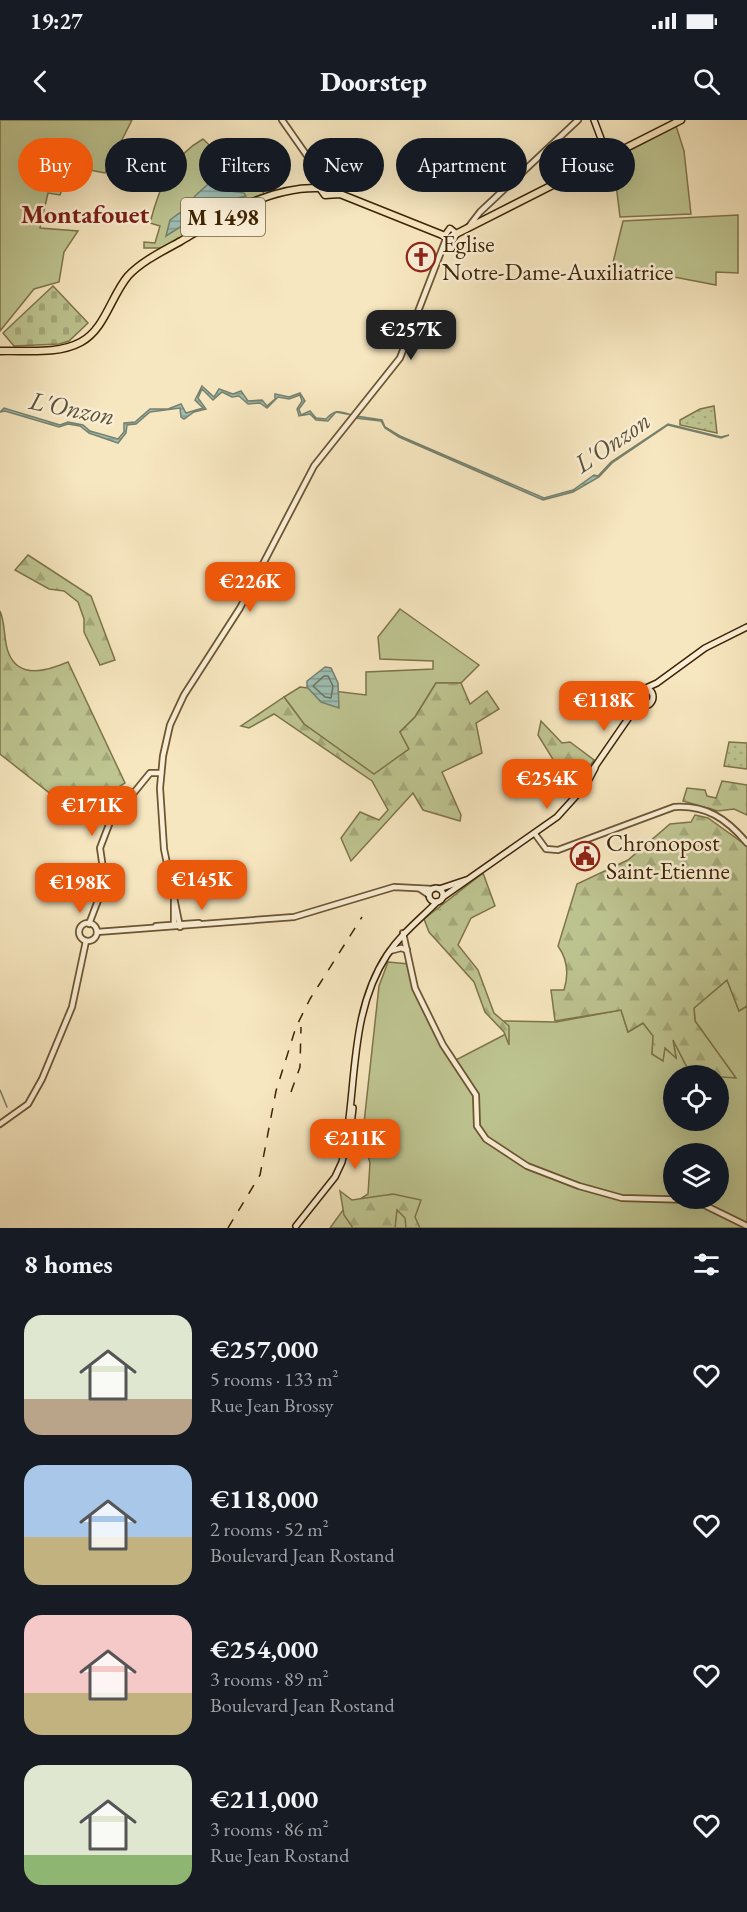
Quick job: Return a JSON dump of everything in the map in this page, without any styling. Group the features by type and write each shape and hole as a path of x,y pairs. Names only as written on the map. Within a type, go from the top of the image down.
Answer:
{"main road":[{"path":"594,120 601,138"},
{"path":"635,143 681,120"},
{"name":"M 1498","path":"0,351 40,351 81,342 96,329 122,286 136,270 159,253 246,205 286,191 303,190"},
{"name":"M 1498","path":"323,192 325,195 334,193 446,240"},
{"path":"456,234 540,192"},
{"path":"450,229 456,234 454,240 446,240 450,229"},
{"path":"433,899 443,897 535,834 572,801 634,710 638,690 657,683 705,648 747,627"},
{"path":"634,710 649,704 657,683"},
{"path":"646,688 652,694"},
{"path":"635,700 642,706"},
{"path":"436,889 467,880"},
{"path":"436,889 443,897"},
{"path":"295,1227 338,1171 345,1146 366,1004 377,972 403,933 430,909 436,889"}],"street":[{"path":"282,120 303,150"},
{"path":"467,230 475,218 578,120"},
{"path":"180,925 164,849 161,773 171,725 184,695 240,608 304,483 328,448 400,358 446,240"},
{"path":"89,924 105,882 100,848 110,822 150,773 161,773"},
{"path":"535,834 546,849 558,850 674,807 690,806 717,814 747,843"},
{"path":"96,932 294,917 394,887 436,889"},
{"path":"417,888 433,899"},
{"path":"174,894 174,926"},
{"path":"89,924 96,932"},
{"path":"86,941 79,932 83,925 89,924"},
{"path":"86,941 93,939 96,932"},
{"path":"403,933 415,988 443,1045 473,1089 478,1104 477,1126 486,1140 528,1166 579,1186 622,1198 694,1200 747,1226"},
{"path":"0,1124 28,1104 42,1079 72,1006 86,941"},
{"path":"390,951 401,948 408,951"}],"green space":[{"path":"0,120 132,120 123,138 105,138 105,173 93,171 93,138 18,138 18,192 61,192 60,195 48,193 40,228 78,231 64,252 59,282 34,289 0,331"},
{"path":"676,126 684,151 691,214 620,217 617,192 635,192 635,147"},
{"path":"199,142 199,192 263,192 265,195 164,248 144,248 144,242 155,243 160,226 150,223 160,192 187,192 187,150"},
{"path":"738,215 738,273 716,272 716,285 674,277 615,276 611,271 623,221"},
{"path":"53,286 88,323 69,341 59,344 14,346 3,333"},
{"path":"714,406 717,433 680,425 680,420 700,409"},
{"path":"28,555 91,596 115,660 100,665 84,632 84,619 78,602 64,591 49,589 15,570"},
{"path":"400,609 479,665 461,683 436,683 415,717 400,732 409,749 374,775 304,724 284,697 300,687 366,695 366,672 433,669 433,661 380,659 378,637"},
{"path":"0,611 7,649 14,662 20,667 36,671 68,662 125,783 105,796 96,790 66,806 0,754"},
{"path":"436,683 461,683 470,704 487,691 499,709 476,723 482,753 442,772 461,815 460,821 423,810 413,793 351,861 341,838 360,812 379,820 388,810 372,781 274,714 249,728 241,726 284,697 304,724 374,774 409,749 400,732 415,717"},
{"path":"541,721 562,743 570,742 594,760 581,779 567,782 538,735"},
{"path":"729,742 747,743 747,769 724,766"},
{"path":"722,781 747,785 747,815 734,809 718,811 683,801 687,788 705,790 707,796 716,798"},
{"path":"695,815 708,818 747,846 747,1006 739,1011 727,980 694,1008 695,1021 727,1065 686,1065 673,1040 676,1058 665,1048 663,1061 652,1054 653,1036 643,1023 628,1032 621,1010 555,1021 551,990 564,990 567,978 566,962 558,946 577,884 628,860 670,824 691,822"},
{"path":"483,873 495,906 471,918 458,945 478,970 494,1013 509,1026 509,1045 504,1032 485,1012 474,982 429,932 424,919"},
{"path":"388,962 409,964 413,986 454,1061 506,1034 504,1021 556,1022 621,1010 628,1032 643,1023 654,1036 652,1054 663,1060 664,1048 676,1057 673,1040 686,1065 663,1065 663,1131 729,1131 729,1076 735,1077 729,1065 726,1065 695,1021 694,1008 727,980 739,1011 747,1006 747,1228 330,1228 343,1210 368,1194 370,1163 365,1144 364,1123 379,986"},
{"path":"729,1068 736,1078 729,1078"},
{"path":"340,1191 352,1200 393,1194 421,1200 415,1217 420,1228 406,1228 405,1218 397,1210 395,1228 353,1228 344,1215"}],"water":[{"path":"199,192 237,192 244,193 246,196 238,198 234,203 230,201 209,210 207,215 202,213 166,236 170,220 189,206"},
{"path":"202,386 214,397 219,389 233,394 241,391 248,401 262,400 267,406 275,399 275,394 289,397 300,393 305,401 299,409 301,415 310,411 316,418 326,419 336,412 328,421 316,420 310,414 299,416 297,409 302,401 300,395 289,399 278,397 267,408 260,403 248,404 239,396 232,397 222,392 213,400 202,389 198,398 206,409 194,412 184,419 181,417 180,408 150,412 136,424 127,425 126,433 118,443 89,433 80,426 68,424 59,427 5,411 0,412 4,408 60,425 68,422 83,425 90,431 118,439 124,432 124,423 135,422 150,409 168,409 181,404 186,413 203,408 195,400"},
{"path":"356,416 382,420 385,427 400,436 544,498 573,490 594,475 598,476 611,462 668,424 721,437 729,435 721,438 668,425 612,463 599,477 573,492 543,500 399,437 385,428 381,421 354,418"},
{"path":"325,667 331,668 338,683 339,708 321,702 307,687 307,681"}],"waterway":[{"path":"0,1090 7,1107"}],"railway":[{"path":"228,1228 260,1175 276,1091 296,1027 310,999 362,917"},
{"path":"291,1092 300,1067 301,1027"}],"place":[{"name":"Église Notre-Dame-Auxiliatrice","path":"421,257"},
{"name":"Chronopost Saint-Etienne","path":"585,856"}],"district":[{"name":"Montafouet","path":"85,214"}],"water label":[{"name":"L'Onzon","path":"72,408"},
{"name":"L'Onzon","path":"612,442"}]}
